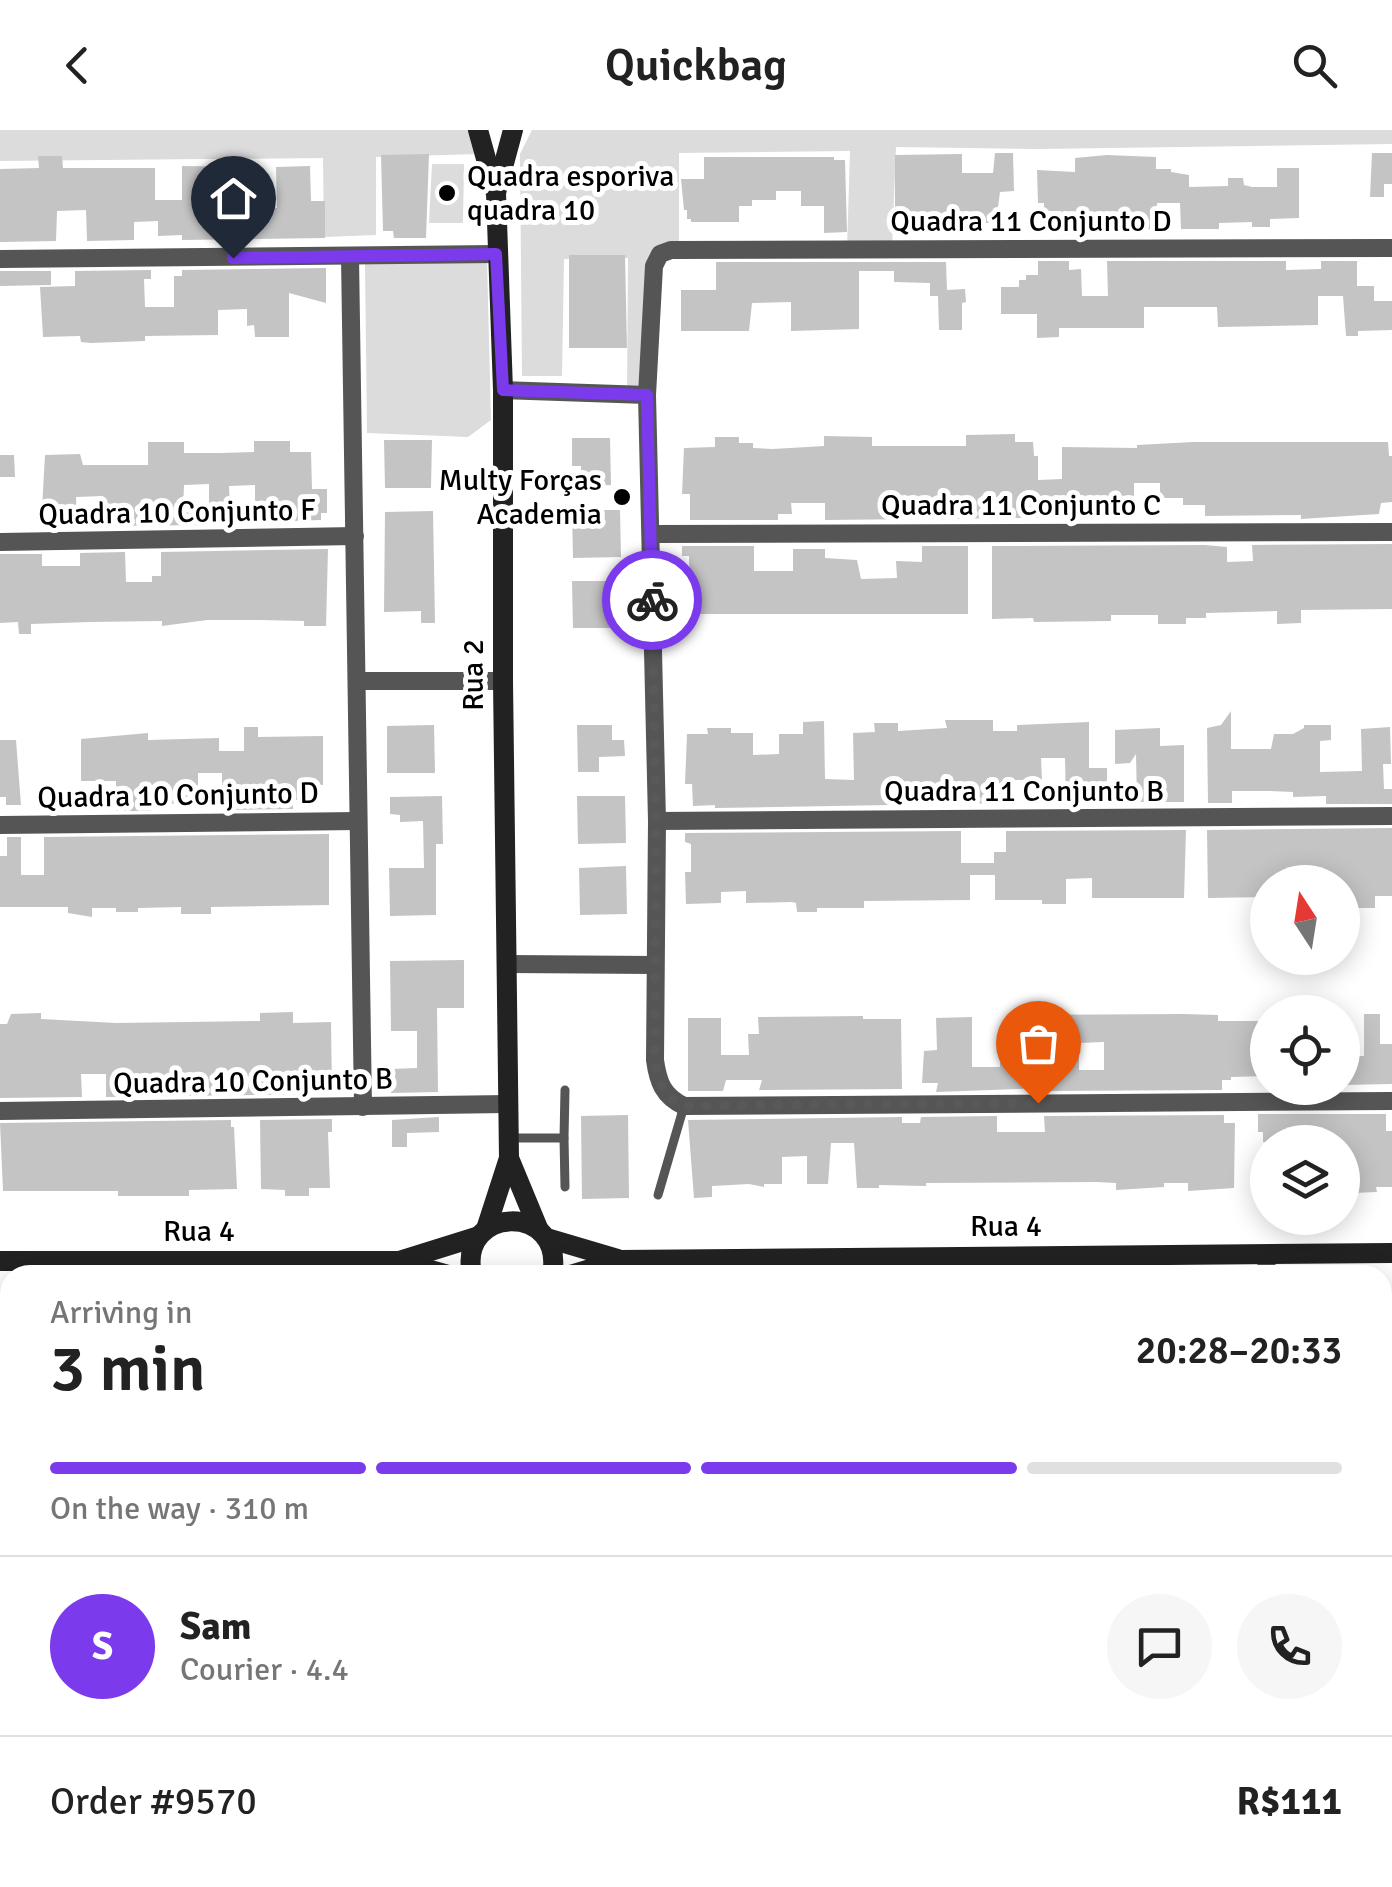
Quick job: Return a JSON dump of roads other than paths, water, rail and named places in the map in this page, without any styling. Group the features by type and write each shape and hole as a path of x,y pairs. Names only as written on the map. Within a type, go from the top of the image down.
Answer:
{"street":[{"path":"481,130 505,130"},
{"name":"Rua 2","path":"481,130 496,193 503,390 508,1148"},
{"name":"Rua 2","path":"496,193 513,130"},
{"name":"Quadra 11 Conjunto D","path":"647,395 654,266 660,254 671,250 1392,248"},
{"path":"0,259 496,254"},
{"path":"350,257 363,1107"},
{"path":"503,390 647,395 658,1080 672,1100 684,1106 1392,1101"},
{"name":"Quadra 11 Conjunto C","path":"651,534 1392,532"},
{"name":"Quadra 10 Conjunto F","path":"0,542 356,536"},
{"path":"359,681 503,681"},
{"name":"Quadra 11 Conjunto B","path":"656,821 1392,816"},
{"name":"Quadra 10 Conjunto D","path":"0,825 357,821"},
{"path":"506,964 655,965"},
{"name":"Quadra 10 Conjunto B","path":"0,1111 507,1104"},
{"path":"471,1265 508,1148"},
{"path":"508,1148 542,1233 553,1250 552,1265"},
{"path":"398,1261 512,1220 620,1260"},
{"name":"Rua 4","path":"620,1260 1266,1265 1392,1253"},
{"path":"603,1265 620,1260"},
{"name":"Rua 4","path":"0,1261 398,1261"},
{"path":"398,1261 412,1265"}],"lane":[{"path":"565,1090 565,1187"},
{"path":"658,1194 684,1106"},
{"path":"508,1148 564,1138"}],"place":[{"name":"Quadra esporiva quadra 10","path":"447,193"},
{"name":"Multy Forças Academia","path":"622,497"}]}
